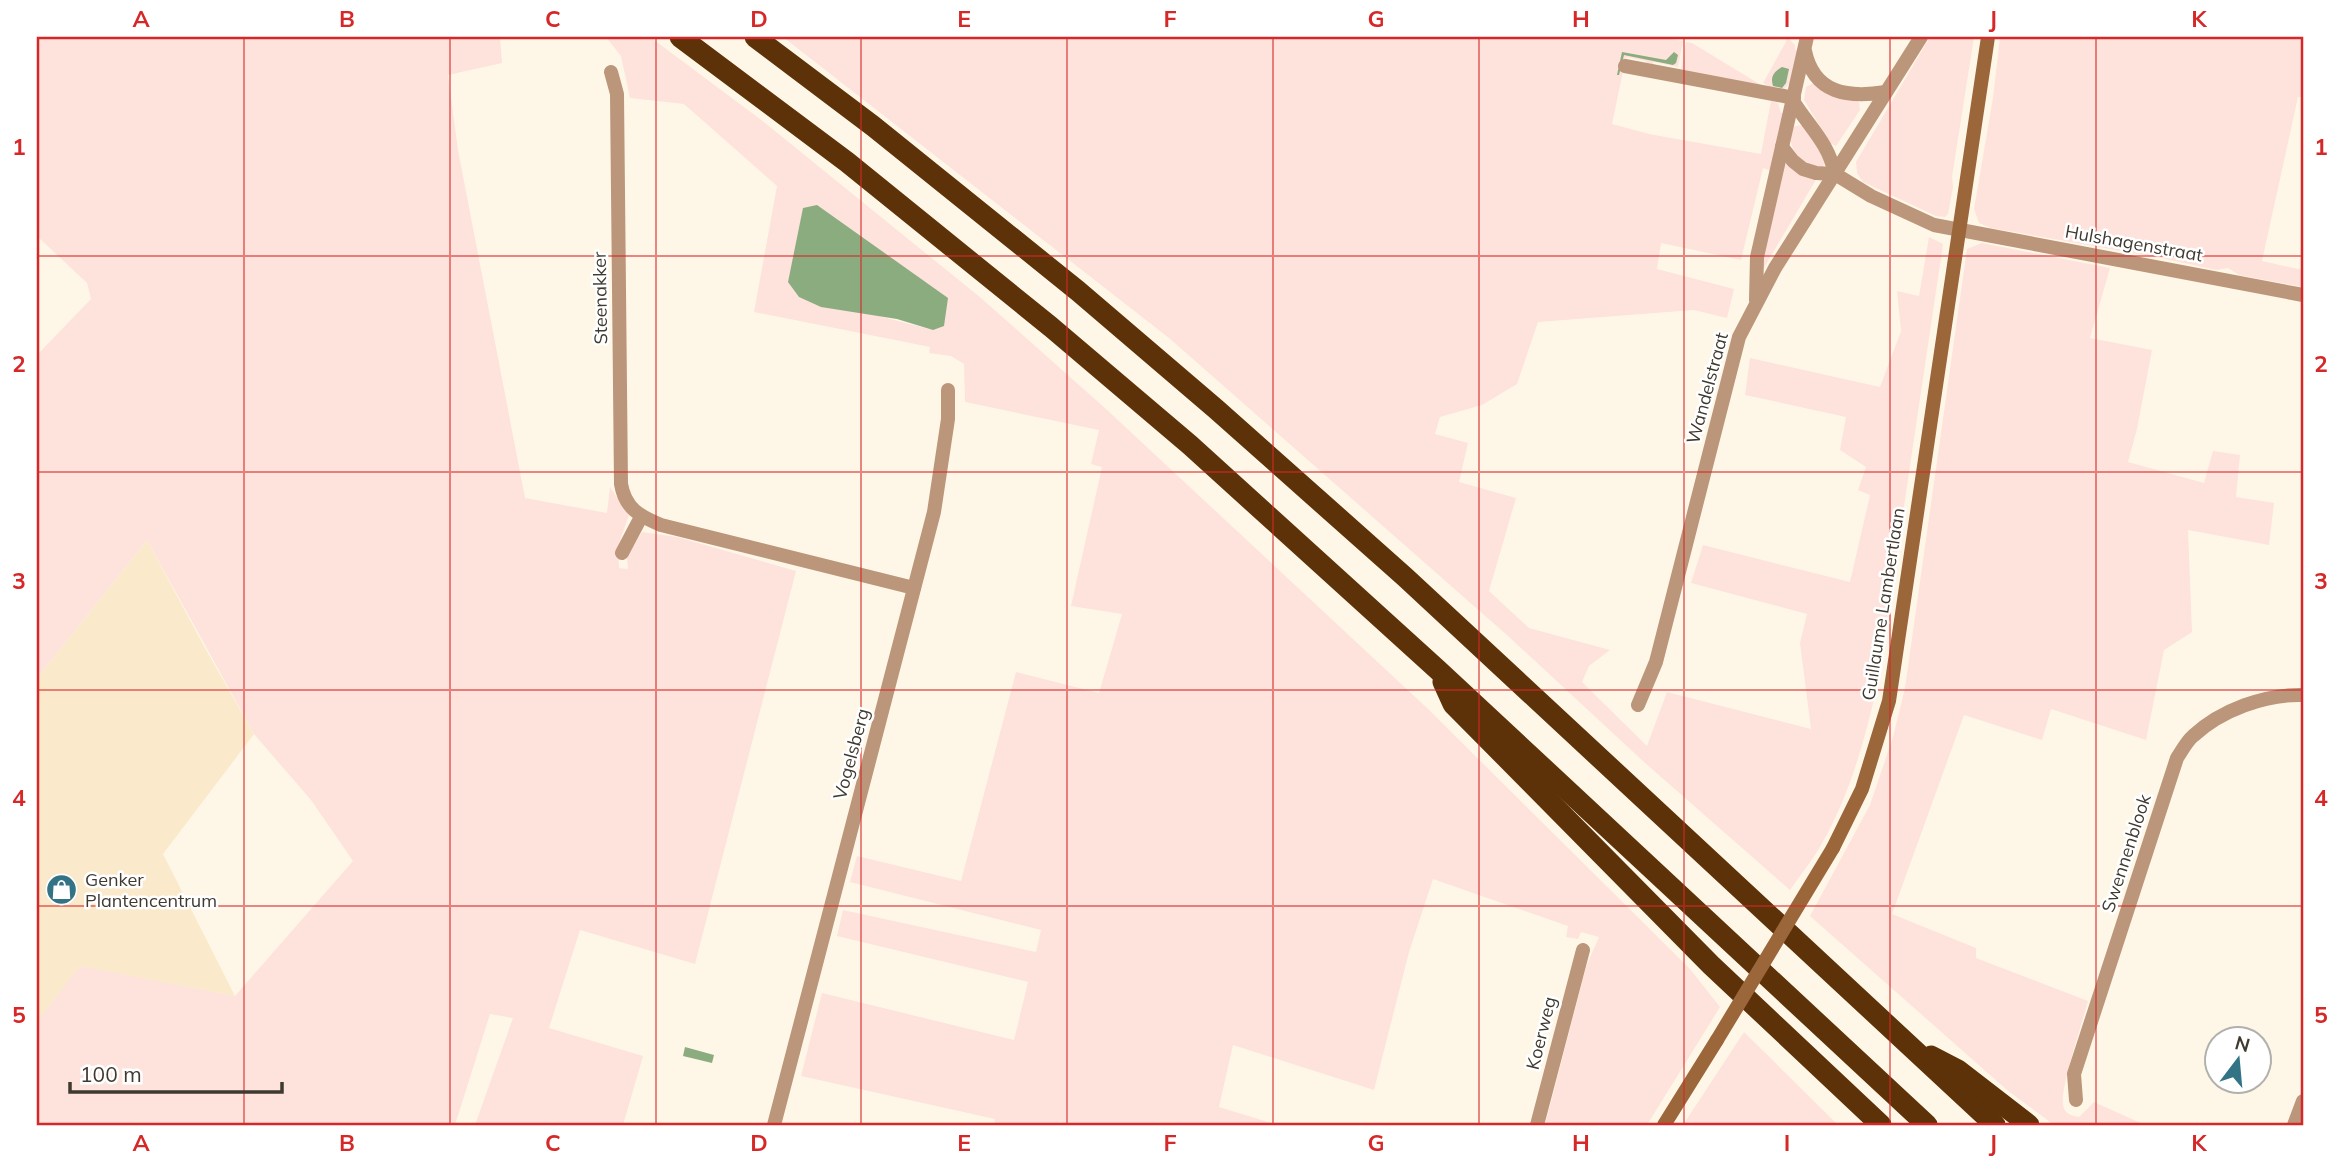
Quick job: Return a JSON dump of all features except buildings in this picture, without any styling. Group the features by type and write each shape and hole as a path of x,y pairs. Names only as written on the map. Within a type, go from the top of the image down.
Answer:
{"highway":[{"path":"680,37 847,162 1051,327 1190,445 1438,670 1927,1125"},
{"path":"755,37 873,126 1077,291 1216,409 1415,586 1995,1125"},
{"path":"1438,670 1453,704 1711,965 1881,1125"},
{"path":"1908,1044 1958,1070 2029,1125"}],"street":[{"name":"Wandelstraat","path":"1638,705 1656,662 1738,337 1756,301 1921,37"},
{"name":"Guillaume Lambertlaan","path":"1664,1125 1833,848 1862,789 1889,701 1988,37"},
{"path":"1805,40 1813,74 1830,88 1854,95 1885,92"},
{"path":"1756,301 1757,257 1794,100 1805,40"},
{"path":"1625,66 1794,100 1831,155 1835,174 1803,169 1782,147"},
{"name":"Steenakker","path":"611,72 617,94 621,484 628,504 641,517"},
{"name":"Hulshagenstraat","path":"1835,174 1871,197 1934,225 2303,295"},
{"name":"Vogelsberg","path":"774,1125 934,512 948,419 948,390"},
{"path":"622,553 641,517 661,525 914,588"},
{"name":"Swennenblook","path":"2076,1100 2074,1074 2177,758 2191,737 2215,720 2260,700 2303,695"},
{"name":"Koerweg","path":"1537,1125 1583,950"},
{"path":"2294,1125 2303,1101"}],"shaded area":[{"path":"37,37 500,37 502,63 448,75 458,150 525,498 607,513 610,487 629,515 618,546 619,568 628,569 627,558 642,532 677,537 796,571 695,964 580,930 549,1028 643,1056 623,1125 475,1125 513,1018 490,1014 455,1125 37,1125 37,1022 80,966 235,996 353,861 311,800 254,734 147,540 37,678 37,355 91,299 87,283 37,236"},
{"path":"606,37 650,37 760,119 981,298 1106,409 1427,708 1690,969 1720,1007 1647,1125 1545,1125 1586,967 1599,937 1581,932 1578,939 1566,937 1568,926 1433,879 1409,952 1374,1090 1233,1045 1219,1107 1278,1125 994,1125 995,1119 801,1076 822,993 1014,1040 1028,982 837,936 843,910 1036,952 1041,930 850,882 857,856 961,881 1016,672 1099,693 1122,614 1071,606 1102,467 1091,464 1099,430 965,402 964,364 951,356 929,353 930,347 754,312 777,186 684,104 630,98 621,56","holes":["794,256 933,330 875,315 788,282"]},
{"path":"783,37 1659,37 1683,41 1678,67 1654,62 1652,66 1646,65 1646,61 1626,57 1612,124 1649,134 1761,154 1771,101 1778,103 1781,113 1785,114 1773,171 1763,168 1741,260 1661,243 1657,269 1734,289 1727,318 1694,310 1538,322 1517,384 1482,405 1440,417 1435,434 1468,443 1459,482 1516,498 1489,591 1529,628 1610,650 1589,666 1582,682 1647,746 1667,692 1811,729 1800,643 1807,614 1691,583 1703,545 1850,582 1870,495 1858,490 1866,467 1840,450 1846,417 1745,395 1750,358 1880,387 1901,331 1897,291 1919,296 1929,237 1943,244 1878,681 1856,765 1840,806 1817,851 1790,890 1644,762 1508,636 1169,338"},
{"path":"1930,37 1974,37 1952,177 1953,187 1948,214 1945,217 1936,216 1863,182 1857,173 1856,162"},
{"path":"2000,37 2303,37 2303,97 2298,97 2262,261 2303,270 2303,287 2239,275 2228,268 2216,270 1991,228 1979,223 1974,209 1993,98"},
{"path":"1788,38 1795,45 1795,50 1799,51 1790,83 1784,89 1773,89 1763,83"},
{"path":"1686,42 1692,43 1761,85 1681,72"},
{"path":"1622,52 1666,60 1674,52 1678,55 1673,65 1624,55 1617,75"},
{"path":"1782,67 1789,69 1786,83 1782,88 1773,86 1773,75"},
{"path":"1813,83 1859,102 1860,110 1836,146 1830,143 1804,100 1806,87"},
{"path":"1804,125 1809,128 1825,164 1823,166 1807,166 1793,149 1791,129"},
{"path":"1785,160 1817,178 1762,271 1759,270"},
{"path":"817,205 948,298 944,326 933,330 897,319 821,307 799,297 788,282 803,208"},
{"path":"1982,243 2110,268 2090,338 2152,350 2128,462 2204,483 2213,451 2240,455 2236,497 2274,503 2269,545 2188,530 2192,632 2164,650 2146,740 2051,709 2042,740 1964,715 1892,914 1976,948 1976,958 2088,1001 2065,1084 2064,1108 2068,1114 2079,1117 2094,1102 2145,1125 2054,1125 2007,1090 1810,916 1870,805 1893,737 1905,688 1967,249"},
{"path":"147,540 254,734 163,854 235,996 81,967 37,1025 37,678"},
{"path":"1744,1032 1838,1125 1683,1125"},
{"path":"685,1047 714,1055 712,1063 683,1056"}],"place":[{"name":"Genker Plantencentrum","path":"62,889"}]}
